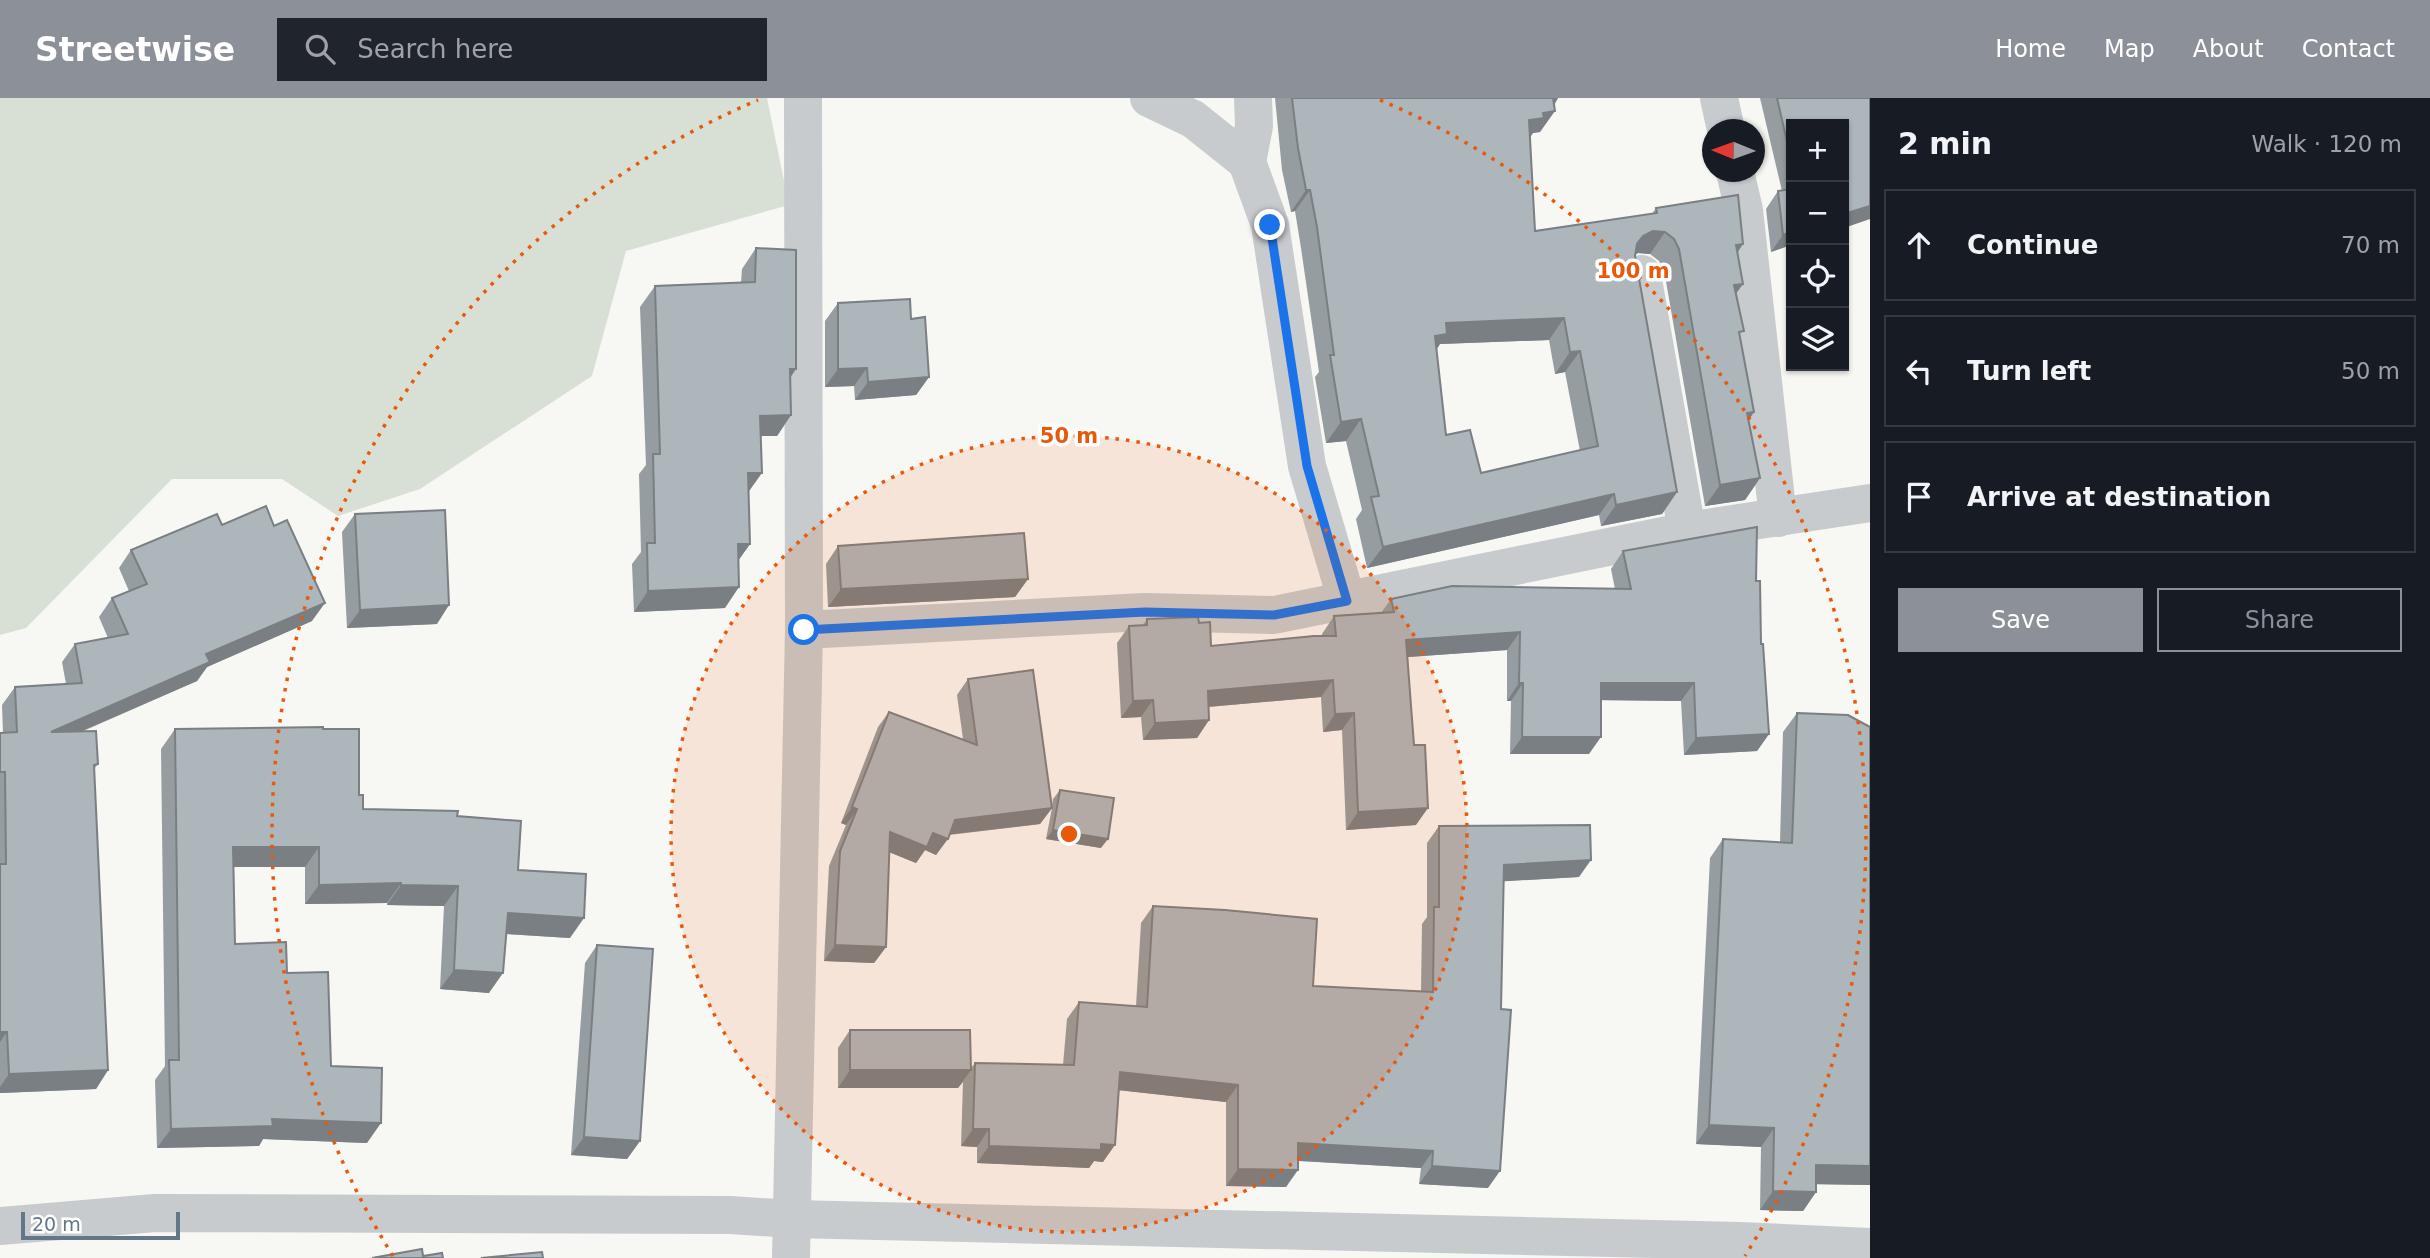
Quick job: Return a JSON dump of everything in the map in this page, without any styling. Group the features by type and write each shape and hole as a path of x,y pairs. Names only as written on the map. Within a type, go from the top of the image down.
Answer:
{"street":[{"path":"791,1258 804,630 803,98"},
{"path":"1149,98 1193,119 1247,162"},
{"path":"1253,98 1254,126 1247,162 1270,225 1307,466 1347,601"},
{"path":"1718,98 1723,119"},
{"path":"1737,182 1744,210 1778,518"},
{"path":"1642,274 1687,531"},
{"path":"804,630 1145,612 1274,615 1687,531 1870,503"},
{"path":"0,1226 155,1213 730,1215 1741,1250 1870,1247"}],"shaded area":[{"path":"0,98 767,98 789,205 626,251 592,376 420,489 338,516 282,479 172,479 26,628 0,635"}],"building":[{"path":"1292,98 1553,98 1555,111 1543,113 1544,118 1529,120 1535,231 1657,213 1656,208 1738,195 1743,244 1736,245 1743,284 1734,285 1744,331 1739,332 1754,412 1747,413 1760,478 1720,485 1679,249 1674,239 1665,232 1653,231 1643,236 1637,244 1635,256 1677,492 1616,505 1614,494 1383,547 1371,497 1379,496 1361,419 1341,422 1330,355 1334,355 1317,227 1298,148","holes":["1564,318 1570,352 1580,351 1598,446 1481,473 1470,430 1446,435 1435,336 1447,334 1446,323"]},
{"path":"1777,98 1870,98 1870,206 1849,212 1849,119 1786,119 1786,137"},
{"path":"1786,190 1786,234 1783,235 1778,191"},
{"path":"756,248 796,250 796,369 790,369 791,415 760,416 762,473 748,473 750,544 738,544 739,587 648,591 647,543 655,543 653,454 660,454 655,286 755,282"},
{"path":"910,299 911,319 925,317 929,377 868,382 867,368 838,369 838,303"},
{"path":"266,506 274,526 287,520 325,603 206,654 210,662 51,732 96,731 98,764 94,765 108,1070 9,1074 7,1032 0,1032 0,864 6,864 5,772 0,772 0,733 17,732 15,687 82,683 75,644 128,634 112,598 147,584 131,550 217,514 222,525"},
{"path":"445,510 449,605 360,610 355,514"},
{"path":"1757,527 1756,581 1760,581 1761,644 1769,734 1696,738 1694,683 1601,683 1601,737 1522,737 1520,632 1406,640 1414,745 1425,745 1428,808 1358,812 1354,713 1335,714 1333,680 1208,691 1209,720 1155,723 1153,700 1133,701 1129,626 1147,625 1147,619 1198,617 1199,623 1210,622 1211,646 1336,636 1334,616 1394,612 1391,599 1452,586 1631,589 1623,551"},
{"path":"1024,533 1028,579 841,589 838,546"},
{"path":"1033,670 1052,808 955,820 948,839 933,833 927,847 890,832 886,947 835,945 840,851 857,809 852,807 889,712 977,745 968,679"},
{"path":"1797,713 1848,715 1870,727 1870,1166 1816,1165 1816,1192 1773,1191 1774,1128 1709,1125 1723,839 1792,843"},
{"path":"175,729 359,729 359,795 363,795 363,809 458,811 457,816 521,821 518,870 586,874 584,918 508,913 503,973 454,970 458,886 401,883 319,885 319,847 233,847 235,944 286,942 287,973 328,972 331,1066 382,1068 381,1123 272,1119 273,1126 171,1129 169,1060 179,1060"},
{"path":"1060,790 1114,798 1108,839 1053,830"},
{"path":"1590,825 1591,860 1504,865 1501,1009 1511,1010 1500,1171 1432,1166 1433,1151 1298,1143 1298,1170 1238,1169 1238,1085 1120,1072 1115,1145 1101,1144 1101,1150 989,1146 989,1129 973,1129 975,1063 1074,1065 1079,1002 1147,1007 1153,906 1317,919 1313,986 1433,992 1434,907 1439,907 1439,826"},
{"path":"597,945 653,949 640,1141 584,1137"},
{"path":"850,1030 970,1030 971,1070 850,1070"},
{"path":"422,1249 423,1256 442,1253 443,1258 372,1258"},
{"path":"542,1252 543,1258 481,1258"}],"route":[{"path":"804,630 1145,612 1274,615 1347,601 1307,466 1270,225"}]}
